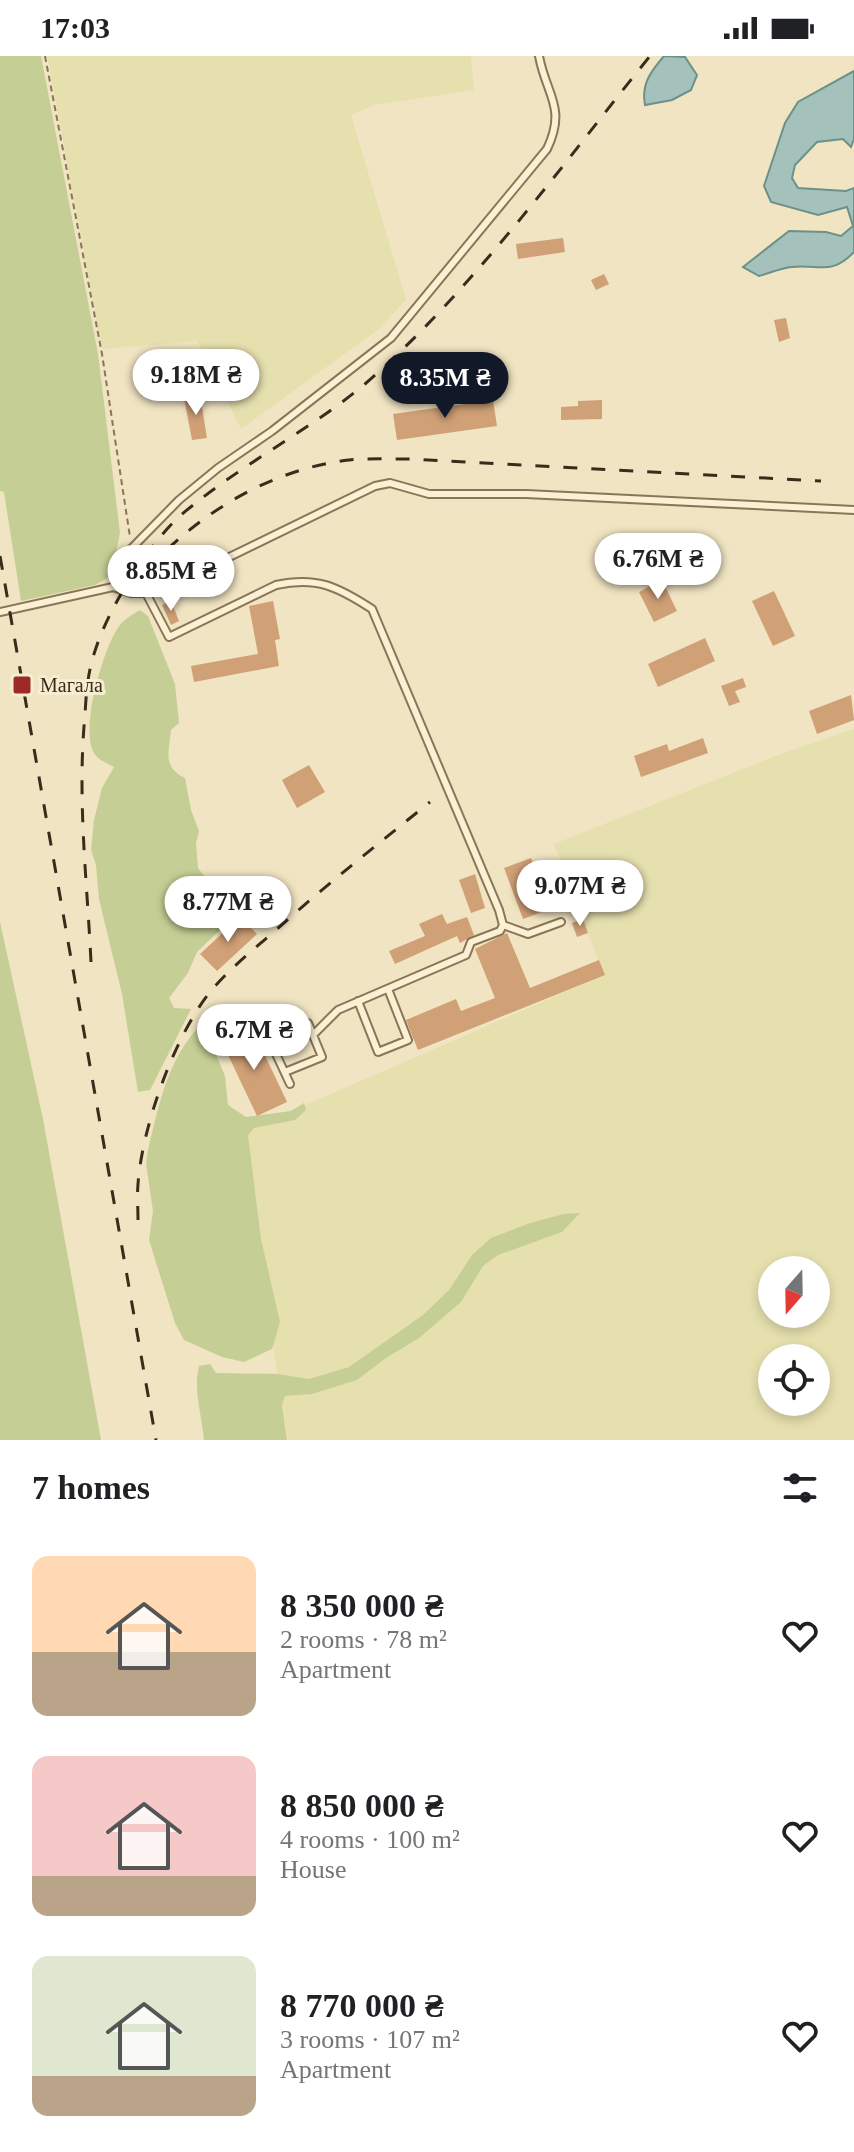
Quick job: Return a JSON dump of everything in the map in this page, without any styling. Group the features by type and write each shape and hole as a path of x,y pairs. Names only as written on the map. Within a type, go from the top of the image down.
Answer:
{"lane":[{"path":"127,553 179,500 391,338 547,149 557,122 554,100 539,56"},
{"path":"0,612 113,587 131,593 146,593 178,582 375,486 390,483 429,494 526,494 854,510"},
{"path":"146,593 169,637 276,585 293,582 319,581 348,593 372,609 503,925 528,934 561,922"},
{"path":"313,1035 338,1010 466,955 471,942 500,931 503,925"},
{"path":"358,1001 378,1052 408,1040 388,989"},
{"path":"285,1072 322,1057 308,1023 269,1039 290,1084"}],"path":[{"path":"45,56 102,354 131,536 113,587"}],"shaded area":[{"path":"47,56 471,56 474,90 374,105 351,115 406,300 379,329 241,429 197,341 102,349"},
{"path":"854,729 854,1440 288,1440 239,1134 604,975 554,844 778,755"}],"green space":[{"path":"0,56 41,56 98,354 120,533 111,576 95,585 21,601 4,492 0,491"},
{"path":"140,610 148,616 175,684 179,723 171,730 168,752 173,769 185,778 199,831 196,843 198,868 208,881 220,884 240,899 226,924 197,952 188,973 169,998 174,1008 191,1009 150,1090 138,1092 122,994 99,899 96,865 91,850 102,788 114,767 94,753 90,727 94,692 110,642 120,624"},
{"path":"0,922 43,1119 101,1440 0,1440"},
{"path":"203,1023 225,1076 228,1105 246,1117 291,1111 304,1103 306,1110 295,1120 254,1128 248,1135 261,1239 280,1322 272,1349 244,1362 222,1357 184,1340 175,1323 149,1240 153,1211 146,1163 156,1116 166,1082 181,1050"},
{"path":"580,1213 562,1232 498,1255 483,1266 461,1302 419,1338 357,1380 312,1394 285,1396 282,1405 287,1440 204,1440 197,1393 199,1366 210,1364 216,1373 277,1374 309,1379 349,1367 423,1315 449,1290 472,1255 491,1238 530,1223"}],"water":[{"path":"664,56 685,57 697,75 691,90 672,100 645,105 644,91 648,78"},
{"path":"854,71 854,139 851,147 843,139 817,142 795,165 792,178 798,188 846,191 854,188 854,252 832,267 792,267 759,276 743,267 789,231 826,232 841,236 853,226 847,207 818,215 771,202 764,186 785,123 798,102"}],"building":[{"path":"563,238 565,252 518,259 516,244"},
{"path":"604,274 609,284 596,290 591,280"},
{"path":"786,318 790,338 779,342 774,320"},
{"path":"200,395 207,438 192,440 184,398"},
{"path":"493,400 497,426 397,440 393,414"},
{"path":"602,400 602,419 561,420 561,407 578,406 578,401"},
{"path":"662,580 677,611 654,622 639,592"},
{"path":"774,591 795,636 773,646 752,601"},
{"path":"171,601 179,621 171,625 162,605"},
{"path":"273,601 280,639 275,640 279,666 194,682 191,666 258,654 249,606"},
{"path":"705,638 715,661 658,687 648,664"},
{"path":"743,678 746,687 735,691 740,702 729,706 721,686"},
{"path":"851,695 854,720 817,734 809,711"},
{"path":"703,738 708,753 641,777 634,756 667,744 669,751"},
{"path":"309,765 325,792 297,808 282,780"},
{"path":"531,858 550,909 523,919 504,868"},
{"path":"475,874 485,908 471,913 459,880"},
{"path":"442,914 447,924 467,917 474,935 460,943 457,936 395,964 389,951 425,936 419,924"},
{"path":"240,917 257,934 217,971 200,954"},
{"path":"583,919 588,933 577,937 572,923"},
{"path":"507,933 530,988 599,960 605,975 418,1050 406,1020 456,999 461,1011 495,998 475,949"},
{"path":"252,1028 287,1102 257,1116 222,1042"}],"railway":[{"path":"91,962 82,808 87,688 99,639 133,574 160,537 183,513 344,400 404,348 479,269 650,56"},
{"path":"148,569 191,529 239,496 292,473 349,460 410,459 821,481"},
{"path":"0,556 156,1440"},
{"path":"138,1220 141,1161 153,1110 172,1057 210,992 333,881 430,802"}],"place":[{"name":"Магала","path":"22,685"}]}
